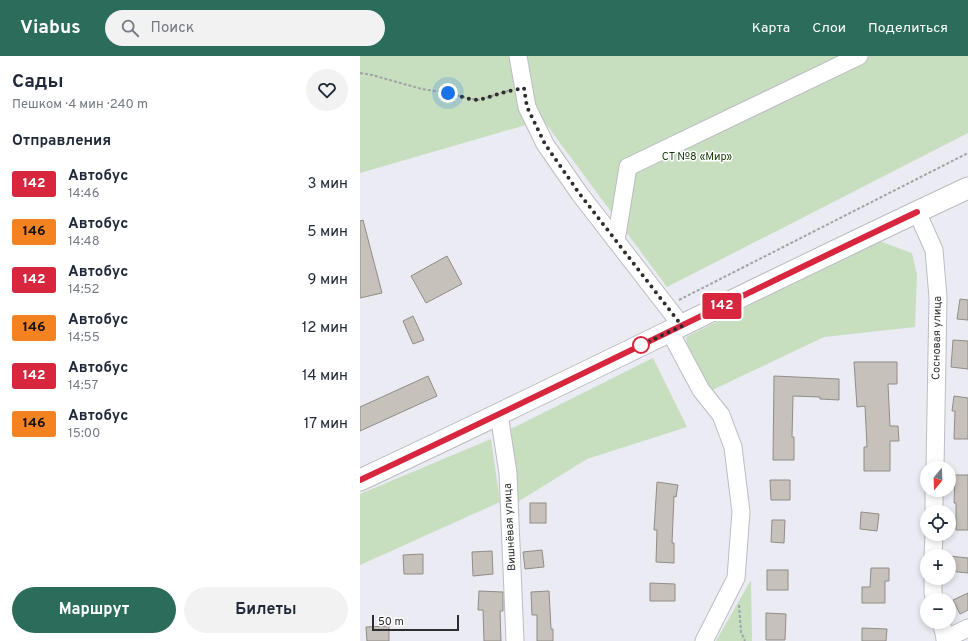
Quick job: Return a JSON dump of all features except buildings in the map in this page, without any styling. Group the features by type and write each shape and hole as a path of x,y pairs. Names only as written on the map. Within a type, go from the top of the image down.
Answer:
{"main road":[{"path":"360,480 968,188"}],"street":[{"path":"518,56 527,107 545,144 579,193 666,306 701,390 722,415 733,447 741,512 736,578 704,641"},
{"path":"616,241 628,167 859,56"},
{"name":"Сосновая улица","path":"917,212 934,250 938,297 935,461"},
{"name":"Вишнёвая улица","path":"499,414 508,474 516,641"},
{"path":"943,629 946,640 968,628"}],"path":[{"path":"360,73 422,89 479,100 524,88"},
{"path":"666,306 968,153"},
{"path":"738,601 741,632 745,641"}],"green space":[{"name":"СТ №8 «Мир»","path":"360,56 968,56 968,133 667,287 543,120 360,173"},
{"path":"879,241 912,253 917,275 915,327 824,337 706,393 690,372 686,337"},
{"path":"653,358 687,427 587,459 516,503 511,429"},
{"path":"491,439 500,502 360,565 360,494"},
{"path":"751,580 752,641 716,641"}],"bus line":[{"name":"142","path":"360,480 917,212"}],"route":[{"path":"448,93 479,100 524,88 527,107 545,144 579,193 682,326 637,347 641,345"}]}
